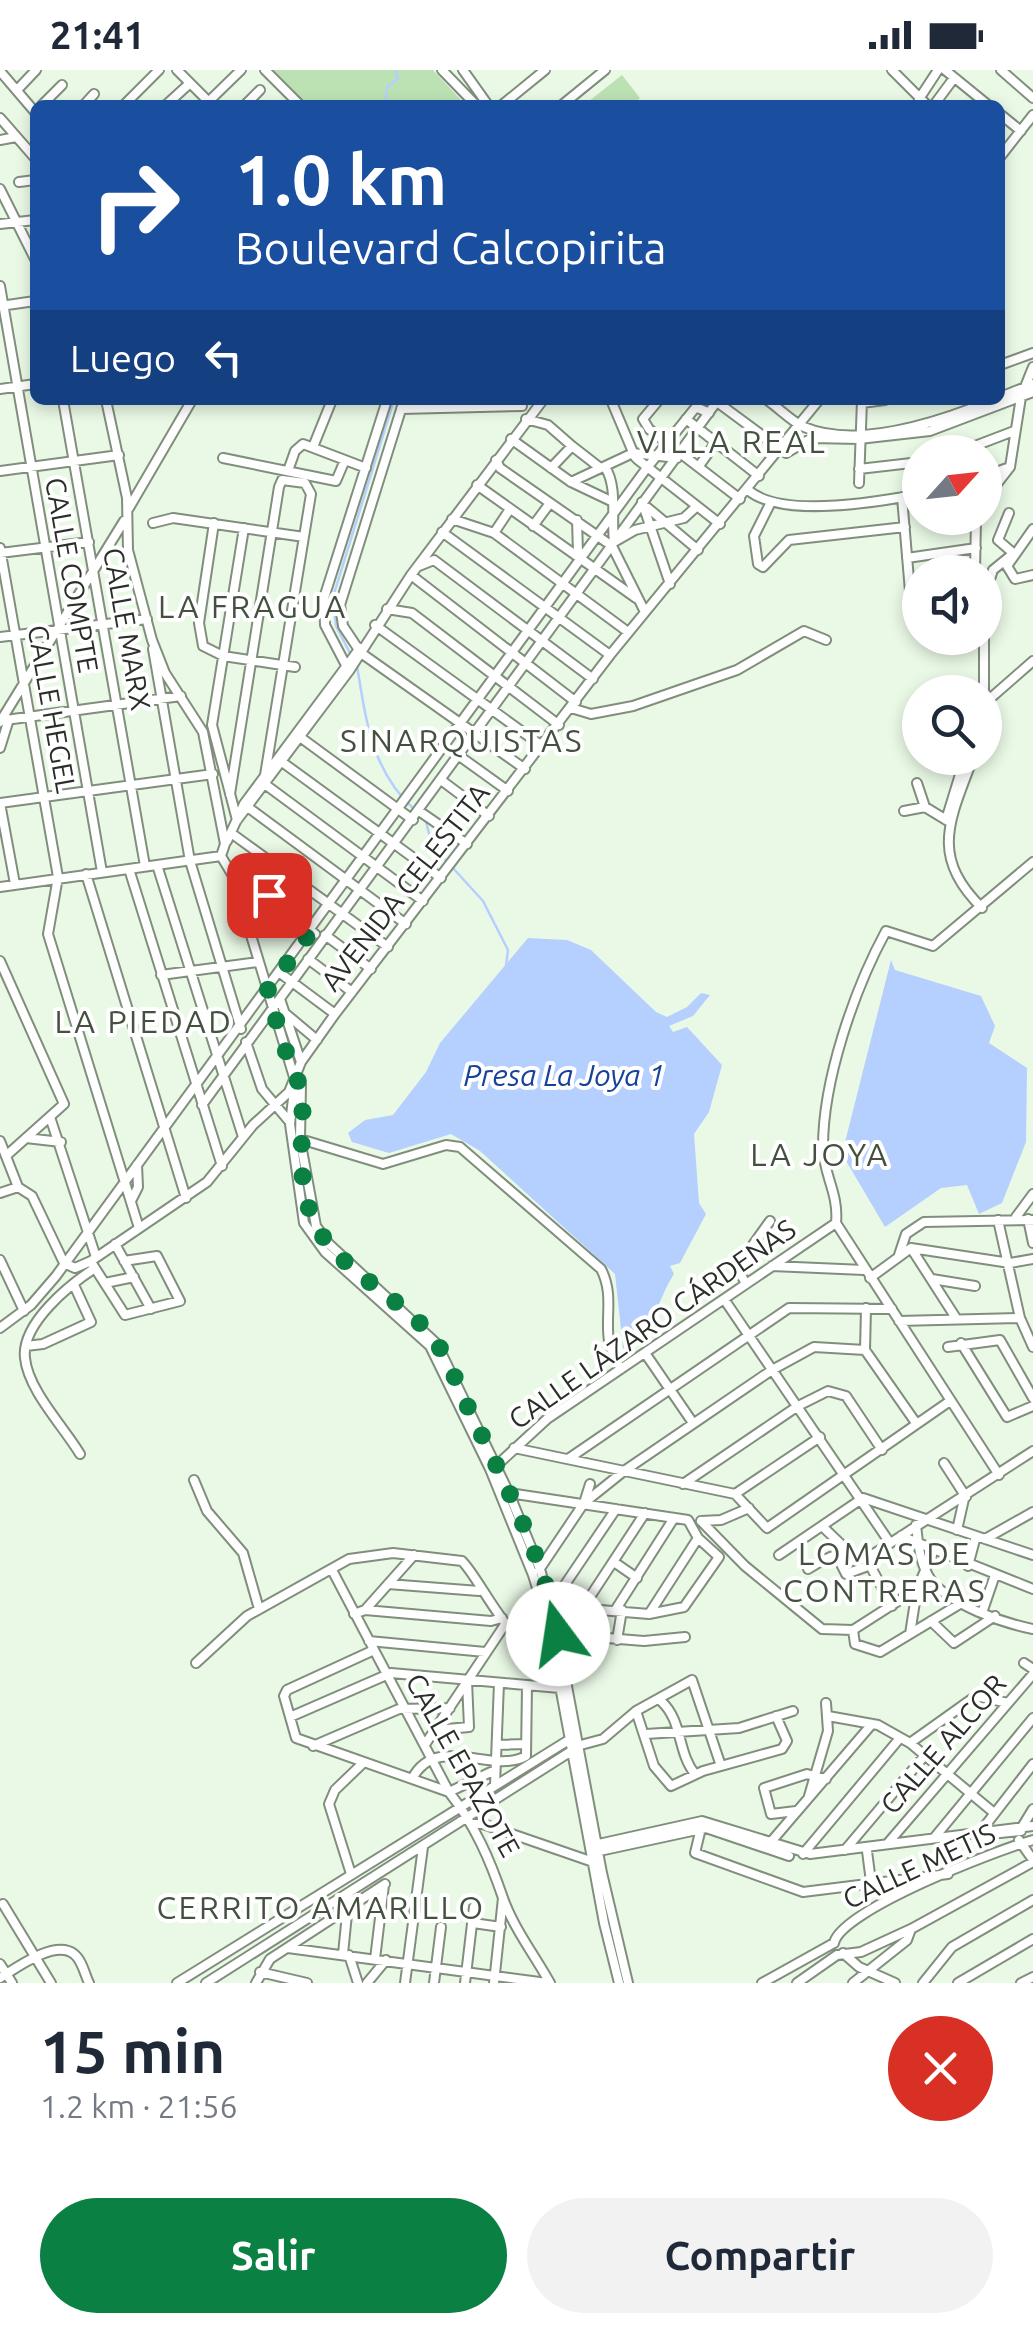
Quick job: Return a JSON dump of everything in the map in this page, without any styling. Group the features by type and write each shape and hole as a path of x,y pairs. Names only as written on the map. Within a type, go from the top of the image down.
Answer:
{"street":[{"path":"0,70 30,106"},
{"path":"17,90 36,70"},
{"path":"129,100 160,70"},
{"path":"177,70 204,100"},
{"path":"211,100 241,70"},
{"path":"265,70 291,100"},
{"path":"442,70 471,100"},
{"path":"463,70 484,100"},
{"path":"508,100 546,70"},
{"path":"568,100 605,70"},
{"path":"892,70 924,100"},
{"path":"928,100 942,70 978,100"},
{"path":"1001,70 1033,98"},
{"path":"930,100 954,78"},
{"path":"171,100 189,84"},
{"path":"47,100 62,85"},
{"path":"89,100 94,94"},
{"path":"1005,151 1033,115"},
{"path":"0,118 30,152"},
{"path":"1005,118 1021,130"},
{"path":"0,140 16,137"},
{"path":"18,182 30,181"},
{"path":"0,189 30,249"},
{"path":"0,224 30,221"},
{"name":"CALLE COMPTE","path":"0,286 102,872"},
{"path":"2,305 30,302"},
{"path":"1005,363 1033,353"},
{"path":"1002,477 1010,467 1014,431 1033,367"},
{"path":"0,388 30,385"},
{"name":"CALLE MARX","path":"64,405 145,866"},
{"path":"107,405 122,473 128,550 154,646 190,861 262,1090 264,1113"},
{"path":"0,721 94,575 146,474 189,405"},
{"path":"313,447 330,405"},
{"path":"385,405 324,598 324,625 355,658 461,721 525,769"},
{"path":"355,658 340,604 402,405"},
{"path":"462,405 522,406"},
{"path":"237,820 300,737 387,608 539,405"},
{"path":"614,405 644,472 644,502 670,584"},
{"path":"655,405 643,420 678,456"},
{"path":"202,1105 577,593 598,571 613,544 715,405"},
{"path":"723,405 780,452 791,452 812,434"},
{"path":"774,405 812,434 859,436 930,430 991,405"},
{"name":"AVENIDA CELESTITA","path":"276,1106 290,1092 302,1062 352,992 610,654 816,405"},
{"path":"859,483 862,405"},
{"path":"859,436 926,426 981,405"},
{"path":"0,1328 24,1310 64,1263 197,1088 394,809 564,584 580,556 601,536 619,501 696,407 709,413"},
{"path":"686,419 759,476"},
{"path":"526,420 548,424 607,472 619,501"},
{"path":"1002,436 1014,431"},
{"path":"656,435 662,477"},
{"path":"511,439 571,482 596,494 619,501 644,502 698,550"},
{"path":"699,466 716,442"},
{"path":"290,468 299,444 366,468"},
{"path":"550,468 572,446"},
{"path":"571,482 607,472 635,456 660,454 678,456 699,466 740,499"},
{"path":"0,471 119,455"},
{"path":"223,458 336,480 345,460"},
{"path":"498,464 613,544"},
{"path":"859,469 902,464"},
{"path":"1002,470 1010,467"},
{"path":"596,494 607,472"},
{"path":"607,472 619,501"},
{"path":"644,472 662,477 720,524"},
{"path":"122,473 133,477 146,474"},
{"path":"230,794 281,482 299,481 311,490 266,780"},
{"path":"477,485 640,600"},
{"path":"748,490 760,500 809,506 902,497"},
{"path":"533,526 550,502"},
{"path":"771,502 754,540 758,564 763,568 789,540 902,527"},
{"path":"613,544 652,524 684,518 697,506"},
{"path":"494,533 510,509"},
{"path":"1010,513 998,540 1011,555"},
{"path":"153,523 173,518 304,536"},
{"path":"452,519 494,533 628,632"},
{"path":"577,520 580,556"},
{"path":"611,520 613,544 646,612"},
{"path":"214,524 198,632 203,646 224,656 295,667"},
{"path":"237,820 212,725 244,528"},
{"path":"1002,562 1033,529"},
{"path":"414,571 434,560 441,535"},
{"path":"441,535 610,654"},
{"path":"976,535 976,555"},
{"path":"0,552 89,542"},
{"path":"928,555 976,548"},
{"name":"CALLE HEGEL","path":"0,552 58,877 49,939 139,1228"},
{"path":"1011,555 1007,566 1014,579 1033,575"},
{"path":"434,560 594,678"},
{"path":"598,571 622,563"},
{"path":"414,571 574,705 592,714 633,706 736,670 804,630 826,640"},
{"path":"387,608 412,613 559,725"},
{"path":"0,637 103,627 148,618"},
{"path":"375,625 542,746"},
{"path":"154,646 164,673 204,732 232,872 294,1077 302,1091 300,1140 313,1220 359,1276"},
{"path":"355,658 237,820 222,856 232,872 371,969"},
{"path":"1002,685 1033,661"},
{"path":"0,721 181,696"},
{"path":"0,748 13,719"},
{"path":"300,737 394,809 416,815 468,844"},
{"path":"458,756 508,791"},
{"path":"282,762 441,878"},
{"path":"15,884 0,803 214,774"},
{"path":"961,775 949,822 952,872 982,908"},
{"path":"949,822 967,775"},
{"path":"266,780 423,901"},
{"path":"440,780 489,816"},
{"path":"917,783 925,807 949,822"},
{"path":"904,812 925,807"},
{"path":"249,808 406,924"},
{"path":"231,833 388,947"},
{"path":"0,886 222,856"},
{"path":"999,1476 836,1223 838,1204 823,1147 852,1004 886,931 933,946 1033,862"},
{"path":"157,865 244,1138"},
{"path":"129,869 222,1166"},
{"path":"86,874 186,1198"},
{"path":"308,958 352,992"},
{"path":"0,961 2,973 63,1102 7,1155"},
{"path":"161,975 258,962"},
{"path":"280,973 336,1014"},
{"path":"280,998 302,1062"},
{"path":"286,1014 317,1040"},
{"path":"294,1077 290,1124 304,1223 317,1244 437,1344 508,1493 536,1572 619,1983"},
{"path":"262,1090 290,1124"},
{"path":"80,1454 31,1375 26,1346 35,1327 94,1262 186,1198 222,1166 264,1113 276,1106"},
{"path":"50,1117 88,1230 94,1262 122,1312 180,1301 158,1258 149,1255 124,1261"},
{"path":"26,1138 60,1142"},
{"path":"300,1140 384,1164 446,1145 460,1147 601,1269 608,1288 606,1341 621,1369"},
{"path":"0,1141 18,1187 32,1196 64,1263 76,1268 94,1262"},
{"path":"114,1195 133,1204 138,1187 137,1166"},
{"path":"0,1193 18,1187"},
{"path":"1016,1217 1033,1194"},
{"path":"899,1255 906,1234 924,1222 1016,1217 1030,1220 1033,1244"},
{"path":"998,1220 1030,1346"},
{"path":"746,1284 737,1267 770,1222"},
{"name":"CALLE LÁZARO CÁRDENAS","path":"496,1466 547,1419 836,1223"},
{"path":"115,1244 151,1309"},
{"path":"911,1248 956,1318"},
{"path":"870,1278 911,1248 1010,1263 1033,1259"},
{"path":"0,1260 24,1310"},
{"path":"772,1266 864,1270"},
{"path":"104,1283 134,1277"},
{"path":"932,1279 974,1286"},
{"path":"26,1346 43,1344 90,1324 74,1284"},
{"path":"374,1289 430,1346 554,1605 572,1744"},
{"path":"724,1300 864,1498 888,1545"},
{"path":"567,1459 792,1308 892,1309"},
{"path":"866,1308 865,1350 916,1423"},
{"path":"899,1321 1020,1318"},
{"path":"948,1348 1000,1340 1033,1398"},
{"path":"961,1343 1007,1418 1033,1406"},
{"path":"536,1572 583,1505 624,1470 692,1423 808,1348 865,1350"},
{"path":"645,1353 692,1423"},
{"path":"1016,1370 1033,1378"},
{"path":"683,1484 820,1393 842,1393 882,1450"},
{"path":"514,1448 735,1494 762,1526 770,1526 950,1400"},
{"path":"735,1494 820,1437"},
{"path":"822,1526 846,1574 868,1565 888,1545 931,1521 1033,1450"},
{"path":"944,1464 965,1498 957,1530"},
{"path":"194,1480 212,1517 243,1553 258,1610"},
{"path":"583,1505 590,1484"},
{"path":"508,1493 701,1521 720,1520 750,1508"},
{"path":"864,1498 1033,1555"},
{"path":"778,1555 864,1498"},
{"path":"554,1605 616,1509"},
{"path":"968,1566 981,1538 1033,1512"},
{"path":"584,1606 645,1513"},
{"path":"915,1516 918,1544 928,1574 963,1602 1033,1628"},
{"path":"617,1640 619,1610 674,1518"},
{"path":"1023,1518 1033,1528"},
{"path":"554,1605 649,1614 689,1604 719,1560 698,1538 688,1520"},
{"path":"701,1521 745,1566 822,1629 853,1630 917,1589 928,1574 933,1552"},
{"path":"828,1536 868,1565 892,1606"},
{"path":"901,1536 1033,1590"},
{"path":"649,1614 698,1538"},
{"path":"868,1565 888,1545"},
{"path":"808,1569 834,1554 848,1552"},
{"path":"196,1663 230,1628 359,1556 462,1561 479,1591 504,1621 537,1653 553,1653"},
{"path":"365,1610 414,1556"},
{"path":"614,1562 637,1578"},
{"name":"CALLE EPAZOTE","path":"332,1570 449,1792 470,1821 499,1878 503,1898 548,1983"},
{"path":"983,1610 995,1575"},
{"path":"388,1584 479,1591"},
{"path":"910,1634 917,1589"},
{"path":"853,1630 855,1644 880,1652 963,1602"},
{"path":"354,1614 365,1610 504,1621"},
{"path":"931,1622 950,1643 995,1616"},
{"path":"426,1743 504,1621"},
{"path":"558,1634 617,1640 685,1637"},
{"path":"369,1641 485,1652"},
{"path":"374,1650 291,1687 284,1696 296,1738 312,1747 449,1792 496,1764"},
{"path":"1024,1663 1033,1671"},
{"name":"CALLE ALCOR","path":"888,1843 1033,1671"},
{"path":"290,1717 387,1674 560,1688"},
{"path":"436,1730 470,1726 467,1679"},
{"path":"412,1780 418,1769 434,1758 506,1763 527,1754 603,1739 636,1711 694,1682 720,1766"},
{"path":"494,1785 499,1683"},
{"path":"177,1983 494,1785 527,1754 527,1686"},
{"path":"910,1743 976,1696 1008,1703"},
{"path":"660,1701 678,1731 685,1760 694,1774"},
{"path":"808,1798 826,1741 826,1703"},
{"path":"312,1747 405,1707 450,1708"},
{"path":"636,1711 654,1766 671,1786 694,1774 785,1746 786,1736 776,1716"},
{"path":"646,1734 739,1728 793,1711"},
{"path":"828,1716 872,1724 910,1743 993,1812"},
{"path":"932,1839 1033,1718"},
{"path":"770,1843 872,1724"},
{"path":"337,1754 338,1735"},
{"path":"802,1854 900,1738"},
{"path":"206,1983 470,1821 572,1744"},
{"path":"497,1745 527,1754"},
{"path":"843,1852 926,1754"},
{"path":"351,1874 329,1804 334,1790 364,1763"},
{"path":"981,1830 1033,1764"},
{"path":"796,1811 771,1814 763,1790 814,1774 826,1779"},
{"path":"436,1790 444,1780"},
{"path":"797,1983 842,1953 862,1952 911,1929 1033,1861 1019,1844 1021,1829 1033,1810"},
{"path":"470,1821 595,1853 717,1827 793,1858 1021,1829"},
{"path":"595,1853 696,1822 802,1854 867,1852 981,1830 1033,1829"},
{"path":"702,1828 694,1848 698,1855 798,1891 948,1874"},
{"name":"CALLE METIS","path":"762,1983 834,1943 836,1933 850,1922 920,1886 1033,1840"},
{"path":"405,1983 423,1848"},
{"path":"867,1852 871,1882"},
{"path":"595,1853 628,1983"},
{"path":"375,1959 386,1871"},
{"path":"919,1876 920,1886"},
{"path":"256,1983 276,1954 384,1884"},
{"path":"349,1894 346,1955 358,1983"},
{"path":"495,1978 503,1898"},
{"path":"923,1983 952,1947 1033,1900"},
{"path":"2,1904 51,1983"},
{"path":"464,1983 474,1907"},
{"path":"473,1923 501,1927"},
{"path":"434,1983 440,1927"},
{"path":"853,1983 907,1940 911,1929"},
{"path":"961,1982 1033,1939"},
{"path":"834,1943 870,1972 895,1983"},
{"path":"268,1945 276,1954"},
{"path":"288,1948 467,1969 495,1978 548,1983"},
{"path":"0,1964 6,1978 35,1958 69,1952 89,1983"},
{"path":"367,1983 386,1960"},
{"path":"260,1972 307,1983"},
{"path":"933,1972 943,1983"},
{"path":"1021,1983 1033,1976"}],"green space":[{"path":"271,70 433,70 460,99 460,100 300,100"},
{"path":"622,75 640,98 638,100 590,100"}],"water":[{"name":"Presa La Joya 1","path":"528,938 567,940 591,950 656,1012 667,1017 687,1007 701,993 710,995 693,1016 669,1026 673,1032 687,1027 722,1065 709,1112 694,1134 699,1203 706,1214 680,1263 670,1266 674,1274 650,1325 630,1349 623,1348 615,1274 480,1151 451,1134 389,1153 352,1142 348,1133 365,1120 393,1115 426,1072 440,1043"},
{"path":"891,960 895,970 981,996 995,1026 989,1043 1027,1068 1026,1142 1002,1203 979,1214 967,1185 941,1188 885,1227 842,1154"}],"waterway":[{"path":"386,100 387,87 398,79 395,70"},
{"path":"351,655 336,626 333,597 392,405"},
{"path":"357,666 368,725 380,761 400,795 415,810"},
{"path":"425,818 432,845 483,901 508,950 506,966"}],"district":[{"name":"VILLA REAL","path":"732,442"},
{"name":"LA FRAGUA","path":"253,607"},
{"name":"SINARQUISTAS","path":"462,741"},
{"name":"LA PIEDAD","path":"144,1022"},
{"name":"LA JOYA","path":"820,1155"},
{"name":"LOMAS DE CONTRERAS","path":"885,1572"},
{"name":"CERRITO AMARILLO","path":"321,1908"}],"route":[{"path":"269,895 312,930 267,991 294,1077 302,1085 299,1131 313,1220 329,1244 426,1329 442,1353 515,1508 546,1587 558,1634"}]}
